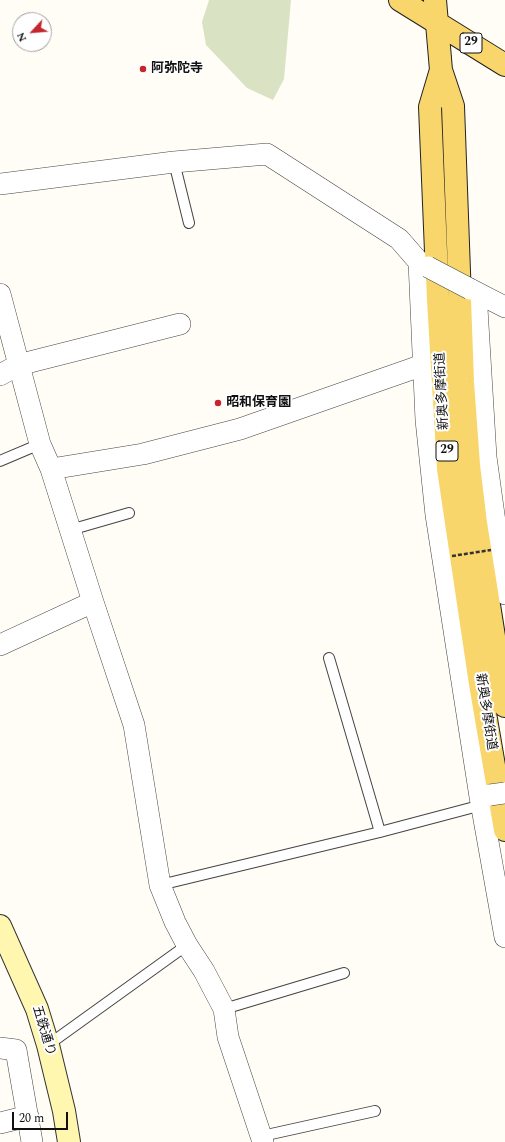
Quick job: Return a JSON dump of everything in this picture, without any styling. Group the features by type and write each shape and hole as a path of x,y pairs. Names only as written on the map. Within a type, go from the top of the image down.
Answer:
{"main road":[{"name":"29","path":"400,0 505,65"},
{"name":"新奥多摩街道","path":"435,0 441,70 453,106 463,382 469,465 476,522 505,706"},
{"name":"新奥多摩街道","path":"441,70 430,107 438,300 448,468 480,684 505,830"}],"street":[{"path":"0,184 174,162 267,154 399,239 424,264 505,307"},
{"path":"424,264 423,365 426,420 436,515 489,798 505,937"},
{"path":"473,290 486,457 505,594"},
{"path":"0,294 40,444 51,469 92,602 134,724 160,885 175,922 224,1008 228,1037 262,1139"},
{"path":"0,375 18,365 180,324"},
{"path":"51,469 143,454 240,429 423,365"},
{"path":"0,645 92,602"},
{"name":"五鉄通り","path":"0,926 37,1008 64,1110 69,1142"},
{"path":"0,1048 16,1050 32,1142"},
{"path":"0,1123 28,1116"}],"lane":[{"path":"174,162 188,223"},
{"path":"0,461 40,444"},
{"path":"70,530 129,513"},
{"path":"329,658 380,832"},
{"path":"160,885 380,832 489,798"},
{"path":"48,1045 187,945"},
{"path":"224,1008 344,974"},
{"path":"262,1139 376,1111"}],"path":[{"path":"452,556 491,550"}],"green space":[{"path":"209,0 291,0 284,79 273,100 247,88 206,45 202,22"}],"place":[{"name":"阿弥陀寺","path":"143,69"},
{"name":"昭和保育園","path":"218,403"}]}
